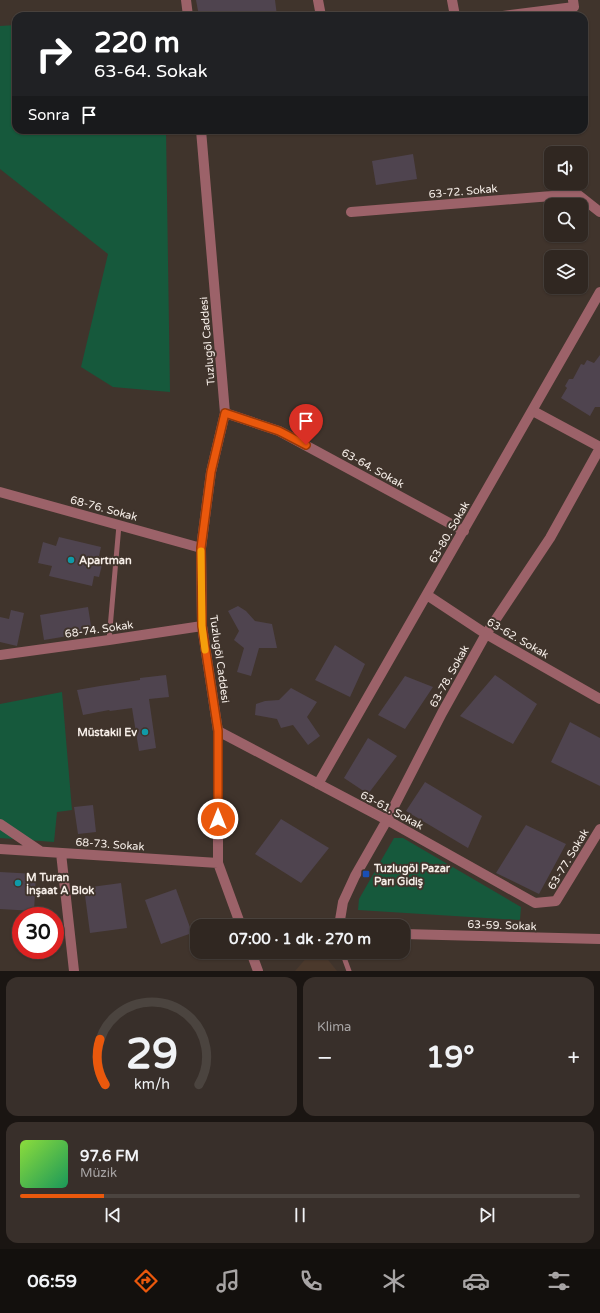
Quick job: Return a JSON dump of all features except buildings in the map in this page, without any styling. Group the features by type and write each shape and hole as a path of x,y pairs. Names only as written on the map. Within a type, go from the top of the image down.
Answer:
{"street":[{"path":"186,0 188,12"},
{"path":"318,0 320,12"},
{"path":"452,0 454,12"},
{"path":"525,12 574,3"},
{"name":"Tuzlugöl Caddesi","path":"200,134 225,413 211,472 201,548 202,626 218,731 218,863 239,919"},
{"name":"63-72. Sokak","path":"351,212 577,194 600,212"},
{"name":"63-80. Sokak","path":"318,784 600,292"},
{"path":"533,411 600,448"},
{"name":"63-64. Sokak","path":"225,413 279,431 464,531"},
{"name":"63-78. Sokak","path":"340,919 343,902 355,876 442,713 486,634 550,538 600,448"},
{"name":"68-76. Sokak","path":"0,492 201,548"},
{"name":"63-62. Sokak","path":"427,595 486,634 600,699"},
{"name":"68-74. Sokak","path":"0,654 202,626"},
{"name":"63-61. Sokak","path":"218,731 386,820 535,903 556,901"},
{"path":"0,824 42,852"},
{"name":"63-77. Sokak","path":"556,901 600,829"},
{"name":"68-73. Sokak","path":"0,849 218,863"},
{"path":"61,853 74,971"},
{"name":"63-59. Sokak","path":"410,934 600,939"},
{"path":"254,959 258,971"}],"lane":[{"path":"109,640 119,525"},
{"path":"345,959 349,971"}],"shaded area":[{"path":"306,959 327,959 337,971 295,971"}],"green space":[{"path":"12,25 12,134 166,134 170,392 113,387 81,367 108,254 0,169 0,26"},
{"path":"62,692 72,810 57,812 54,842 0,838 0,704"},
{"path":"394,838 403,838 521,907 520,920 358,910 359,899"}],"slow traffic":[{"path":"201,551 202,626 205,650"}],"place":[{"name":"Apartman","path":"71,560"},
{"name":"Müstakil Ev","path":"145,732"},
{"name":"Tuzlugöl Pazar Parı Gidiş","path":"366,874"},
{"name":"M Turan İnşaat A Blok","path":"18,883"}],"route":[{"path":"218,819 218,731 202,626 201,548 211,472 225,413 279,431 306,445"}]}
